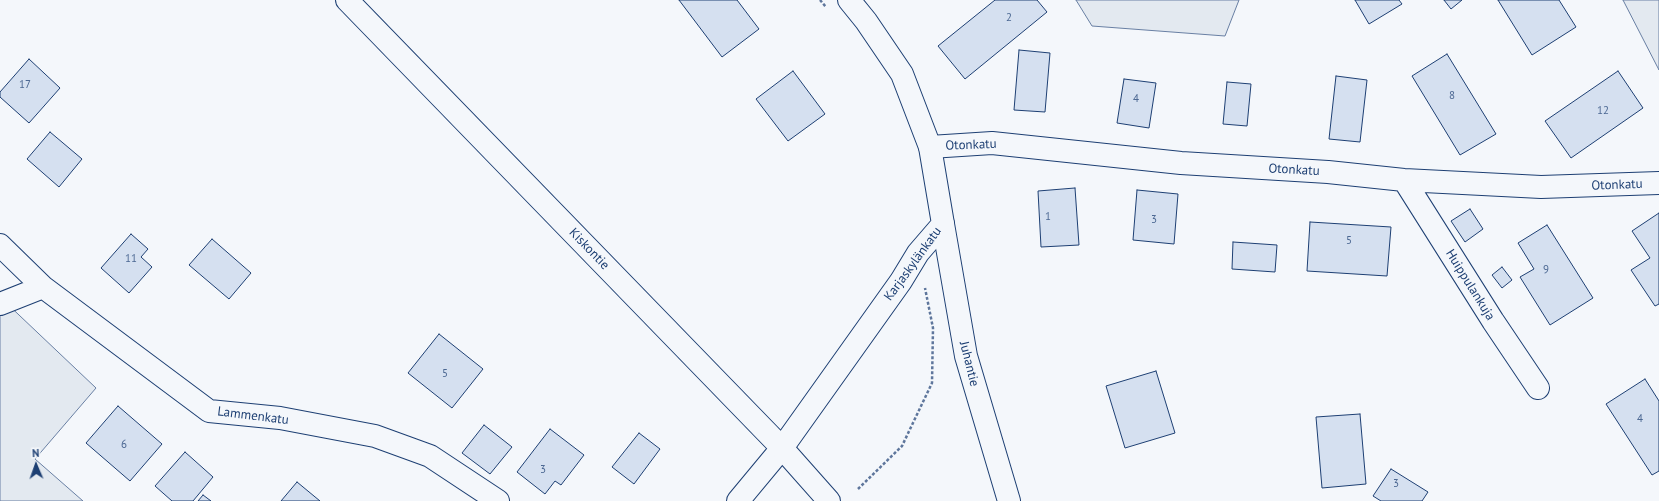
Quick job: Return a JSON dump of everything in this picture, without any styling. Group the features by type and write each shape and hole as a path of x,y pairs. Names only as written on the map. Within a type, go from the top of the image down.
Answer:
{"street":[{"name":"Kiskontie","path":"347,0 782,448 828,501"},
{"name":"Karjaskylänkatu","path":"738,501 782,448 901,281 918,253 943,224 930,147 902,74 866,20 849,0"},
{"name":"Otonkatu","path":"930,147 992,143 1181,164 1328,172 1404,180 1541,187 1659,183"},
{"name":"Huippulankuja","path":"1404,180 1493,321 1538,388"},
{"name":"Juhantie","path":"943,224 966,356 1009,501"},
{"name":"Lammenkatu","path":"0,245 43,287 209,411 280,418 376,436 430,456 498,501"},
{"path":"0,304 43,287"}],"shaded area":[{"path":"1076,0 1239,0 1225,36 1092,26"},
{"path":"1623,0 1659,0 1659,70"},
{"path":"0,297 96,388 35,459 83,501 0,501"}],"building":[{"path":"679,0 737,0 759,29 722,57"},
{"path":"995,0 1037,0 1047,12 965,79 938,46"},
{"path":"1355,0 1399,0 1402,4 1369,24"},
{"path":"1444,0 1462,0 1451,9"},
{"path":"1498,0 1559,0 1576,27 1532,55"},
{"path":"1019,50 1050,53 1045,112 1014,110"},
{"path":"1447,54 1496,134 1460,155 1412,76"},
{"path":"29,59 60,88 29,123 0,97 0,92"},
{"path":"793,71 825,114 788,141 756,99"},
{"path":"1618,71 1643,108 1571,158 1545,121"},
{"path":"1336,76 1367,80 1360,142 1329,139"},
{"path":"1124,79 1156,83 1149,128 1117,123"},
{"path":"1227,82 1251,84 1247,126 1223,124"},
{"path":"50,132 82,159 59,187 27,159"},
{"path":"1075,188 1079,245 1041,247 1038,191"},
{"path":"1137,190 1178,194 1174,244 1133,240"},
{"path":"1470,209 1483,229 1465,242 1451,221"},
{"path":"1659,213 1659,304 1655,306 1631,270 1650,258 1632,231"},
{"path":"1310,222 1391,227 1387,276 1307,271"},
{"path":"1547,225 1593,298 1550,325 1520,277 1534,269 1518,243"},
{"path":"131,234 148,249 141,257 152,267 129,293 101,268"},
{"path":"212,239 251,273 229,299 189,265"},
{"path":"1233,242 1277,245 1275,272 1232,269"},
{"path":"1502,267 1512,280 1502,288 1492,275"},
{"path":"439,334 483,369 452,408 408,373"},
{"path":"1156,371 1175,433 1125,448 1106,386"},
{"path":"1645,379 1659,401 1659,471 1652,475 1606,404"},
{"path":"118,406 162,444 130,481 86,443"},
{"path":"1360,414 1366,484 1322,488 1316,417"},
{"path":"484,425 512,447 490,474 462,453"},
{"path":"550,429 584,455 561,485 555,481 545,494 517,472"},
{"path":"639,433 660,449 634,484 612,467"},
{"path":"185,452 213,477 193,501 172,501 155,486"},
{"path":"1391,469 1428,492 1422,501 1381,501 1373,496"},
{"path":"297,482 320,501 281,501"},
{"path":"203,495 211,501 198,501"}]}
